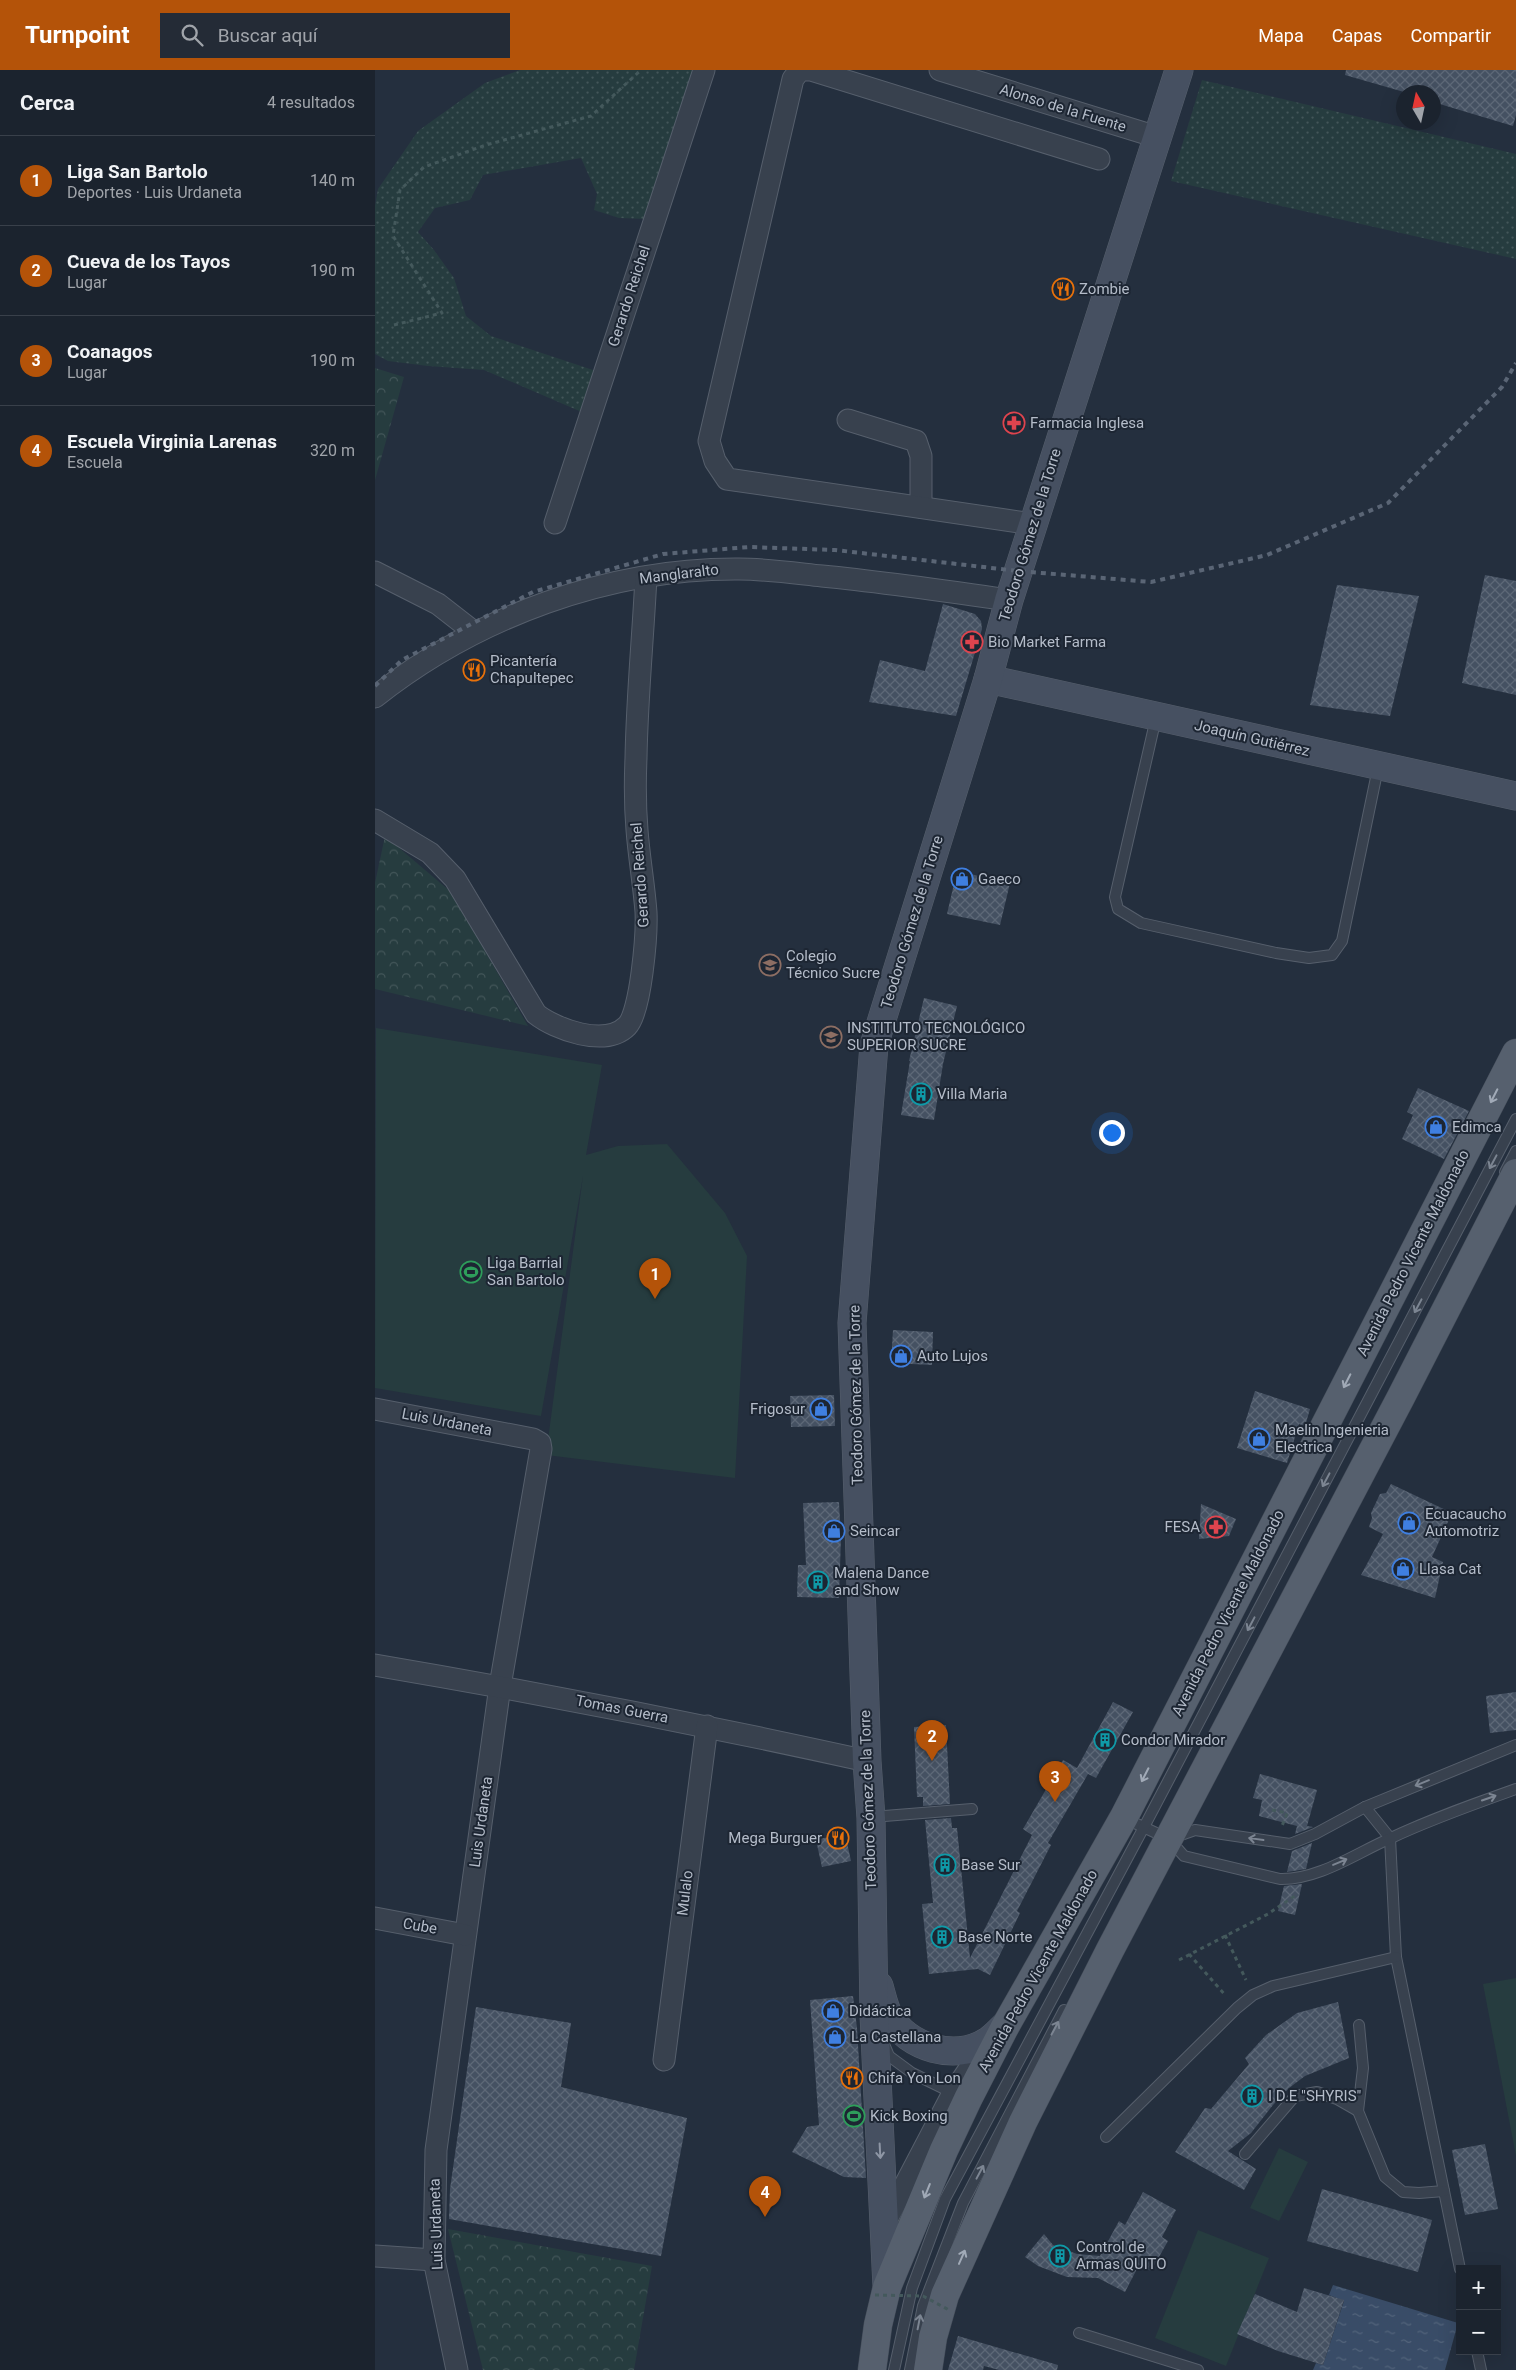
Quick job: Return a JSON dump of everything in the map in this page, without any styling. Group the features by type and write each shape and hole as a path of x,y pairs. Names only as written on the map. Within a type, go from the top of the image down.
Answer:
{"main road":[{"name":"Avenida Pedro Vicente Maldonado","path":"872,2370 881,2291 997,2033 1134,1822 1516,1053"},
{"path":"927,2370 933,2337 945,2294 1019,2130 1110,1950 1160,1835 1516,1173"}],"street":[{"name":"Gerardo Reichel","path":"555,523 704,70"},
{"path":"1033,524 727,478 715,461 709,441 793,79 800,70 811,70 1099,159"},
{"name":"Alonso de la Fuente","path":"940,70 1157,137"},
{"name":"Teodoro Gómez de la Torre","path":"881,2291 884,2225 874,2015 871,1818 867,1761 852,1323 874,1045 988,679 1009,600 1179,70"},
{"path":"848,420 916,441 921,456 921,507"},
{"name":"Manglaralto","path":"375,697 407,672 474,632 543,604 646,577 701,570 760,570 890,583 1009,600"},
{"path":"375,572 438,604 474,632"},
{"name":"Gerardo Reichel","path":"375,820 430,853 455,879 536,1014 557,1028 585,1034 609,1035 627,1026 633,1016 639,988 646,914 637,828 636,758 646,577"},
{"name":"Joaquín Gutiérrez","path":"988,679 1516,796"},
{"name":"Luis Urdaneta","path":"375,1409 533,1439 540,1443 541,1449 500,1686 436,2150 434,2260 457,2370"},
{"name":"Tomas Guerra","path":"375,1665 500,1686 707,1726 867,1761"},
{"name":"Mulalo","path":"664,2060 707,1726"},
{"name":"Cube","path":"375,1918 465,1934"},
{"name":"Teodoro Gómez de la Torre","path":"873,1958 881,1994 889,2015 903,2033 922,2045 944,2051 967,2050 997,2033"},
{"path":"884,2225 953,2093 997,2033"},
{"path":"375,2256 434,2260"}],"lane":[{"path":"1156,716 1115,897 1118,909 1141,923 1276,953 1309,958 1332,955 1342,941 1379,767"},
{"path":"894,2370 911,2288 945,2199 1000,2097 1134,1822 1516,1119"},
{"path":"1484,1212 1516,1150"},
{"path":"1160,1835 1195,1830 1290,1844 1315,1834 1365,1807 1516,1745"},
{"path":"1134,1822 1160,1835 1184,1856 1281,1880 1294,1880 1341,1862 1390,1838 1516,1789"},
{"path":"1365,1807 1390,1838 1396,1957 1459,2265"},
{"path":"871,1818 972,1809"},
{"path":"1106,2137 1253,1994 1273,1986 1396,1957"},
{"path":"910,2370 923,2306 963,2203 1070,1999"},
{"path":"874,2015 889,2056 911,2073 953,2093"},
{"path":"1359,2025 1363,2068 1358,2111 1385,2177 1403,2192 1444,2191"},
{"path":"1245,2154 1295,2096 1317,2092 1337,2098 1358,2111"},
{"path":"1000,2097 1015,2104"},
{"path":"1079,2333 1198,2370"},
{"path":"1478,2355 1481,2370"}],"path":[{"path":"394,325 442,313 393,236 400,190 424,167 486,144 591,116 641,70"},
{"path":"1225,1935 1253,1994"},
{"path":"1189,1954 1237,2008"},
{"path":"881,2291 923,2296 949,2310"}],"green space":[{"path":"520,70 696,70 647,219 619,218 594,210 597,194 581,158 483,175 470,200 435,208 418,232 434,250 454,278 466,316 491,336 596,371 584,413 484,370 388,361 375,354 375,206 378,189 418,131 485,83"},
{"path":"1202,80 1396,126 1396,130 1414,130 1516,154 1516,259 1171,181"},
{"path":"375,368 404,377 375,480"},
{"path":"385,836 451,892 528,1026 375,989 375,883"},
{"path":"376,1028 602,1065 586,1155 618,1146 667,1144 725,1213 747,1256 735,1478 546,1455 583,1176 541,1416 375,1388"},
{"path":"1516,1978 1516,2156 1483,1984"},
{"path":"1279,2148 1308,2162 1279,2221 1250,2208"},
{"path":"448,2229 652,2266 634,2370 483,2370"},
{"path":"1198,2230 1269,2258 1226,2366 1155,2338"}],"water":[{"path":"1333,2285 1456,2322 1456,2330 1445,2370 1313,2370 1316,2363 1323,2365 1344,2301 1329,2295"}],"building":[{"path":"1346,70 1516,70 1516,115 1513,126 1441,104 1441,85 1396,85 1396,90 1345,75"},
{"path":"1485,575 1516,581 1516,695 1462,683"},
{"path":"1337,585 1419,596 1390,716 1310,705"},
{"path":"943,604 975,614 981,621 982,629 956,716 869,702 880,660 925,671"},
{"path":"957,871 1010,883 1000,925 947,914"},
{"path":"924,998 957,1006 943,1064 934,1120 901,1115 909,1061"},
{"name":"Edimca","path":"1418,1088 1469,1111 1444,1159 1402,1139 1413,1115 1407,1112"},
{"path":"893,1330 933,1332 932,1365 891,1363"},
{"path":"1255,1391 1310,1409 1305,1426 1299,1424 1287,1463 1237,1448"},
{"path":"834,1395 835,1426 791,1427 790,1396"},
{"path":"1391,1484 1452,1513 1432,1557 1443,1562 1435,1598 1361,1575 1383,1534 1369,1527 1372,1518 1371,1513 1380,1494 1386,1493"},
{"path":"839,1502 841,1537 839,1598 797,1597 798,1565 806,1565 803,1503"},
{"name":"FESA","path":"1201,1504 1236,1519 1229,1536 1199,1539"},
{"path":"1516,1692 1516,1730 1490,1733 1486,1696"},
{"path":"1113,1702 1133,1712 1096,1778 1088,1774 1048,1843 1051,1845 1017,1911 1020,1913 990,1975 978,1969 929,1974 922,1904 933,1903 925,1820 951,1818 952,1828 957,1828 970,1958 1032,1835 1023,1829 1063,1760 1077,1768"},
{"path":"946,1725 950,1804 923,1806 923,1797 917,1797 914,1727"},
{"path":"1260,1774 1317,1790 1307,1826 1313,1827 1295,1834 1297,1826 1259,1816 1262,1800 1253,1798"},
{"path":"845,1833 851,1861 822,1867 816,1840"},
{"path":"1312,1843 1306,1869 1287,1872 1292,1851"},
{"path":"1302,1884 1295,1915 1278,1911 1284,1886"},
{"path":"853,1996 857,2028 866,2178 844,2177 792,2152 807,2127 819,2125 810,2000"},
{"name":"I D.E \"SHYRIS\"","path":"1338,2002 1349,2058 1305,2076 1289,2088 1251,2133 1228,2151 1256,2169 1244,2190 1175,2152 1205,2108 1211,2109 1249,2064 1245,2058 1266,2035 1297,2013"},
{"path":"476,2007 571,2023 561,2087 687,2118 661,2256 449,2219 450,2189"},
{"path":"1485,2144 1498,2209 1465,2215 1452,2150"},
{"path":"1322,2189 1432,2220 1418,2272 1307,2241"},
{"path":"1143,2192 1176,2210 1162,2237 1168,2241 1151,2271 1139,2265 1125,2292 1098,2278 1067,2277 1038,2266 1025,2257 1044,2234 1053,2245 1077,2254 1100,2256 1119,2221 1125,2225"},
{"path":"1304,2288 1344,2300 1323,2365 1278,2351 1237,2334 1255,2294 1297,2312"},
{"path":"958,2336 1058,2365 1057,2370 999,2370 984,2366 983,2370 948,2370"}],"railway":[{"path":"375,686 402,660 533,592 663,554 749,547 835,550 1018,571 1151,582 1267,555 1388,503 1502,387 1516,363"}],"place":[{"name":"Zombie","path":"1063,289"},
{"name":"Farmacia Inglesa","path":"1014,423"},
{"name":"Bio Market Farma","path":"972,642"},
{"name":"Picantería Chapultepec","path":"474,670"},
{"name":"Gaeco","path":"962,879"},
{"name":"Colegio Técnico Sucre","path":"770,965"},
{"name":"INSTITUTO TECNOLÓGICO SUPERIOR SUCRE","path":"831,1037"},
{"name":"Villa Maria","path":"921,1094"},
{"name":"Edimca","path":"1436,1127"},
{"name":"Liga Barrial San Bartolo","path":"471,1272"},
{"name":"Liga San Bartolo","path":"655,1299"},
{"name":"Auto Lujos","path":"901,1356"},
{"name":"Frigosur","path":"821,1409"},
{"name":"Maelin Ingenieria Electrica","path":"1259,1439"},
{"name":"Ecuacaucho Automotriz","path":"1409,1523"},
{"name":"FESA","path":"1216,1527"},
{"name":"Seincar","path":"834,1531"},
{"name":"Llasa Cat","path":"1403,1569"},
{"name":"Malena Dance and Show","path":"818,1582"},
{"name":"Condor Mirador","path":"1105,1740"},
{"name":"Cueva de los Tayos","path":"932,1761"},
{"name":"Coanagos","path":"1055,1802"},
{"name":"Mega Burguer","path":"838,1838"},
{"name":"Base Sur","path":"945,1865"},
{"name":"Base Norte","path":"942,1937"},
{"name":"Didáctica","path":"833,2011"},
{"name":"La Castellana","path":"835,2037"},
{"name":"Chifa Yon Lon","path":"852,2078"},
{"name":"I D.E \"SHYRIS\"","path":"1252,2096"},
{"name":"Kick Boxing","path":"854,2116"},
{"name":"Escuela Virginia Larenas","path":"765,2217"},
{"name":"Control de Armas QUITO","path":"1060,2256"}]}
